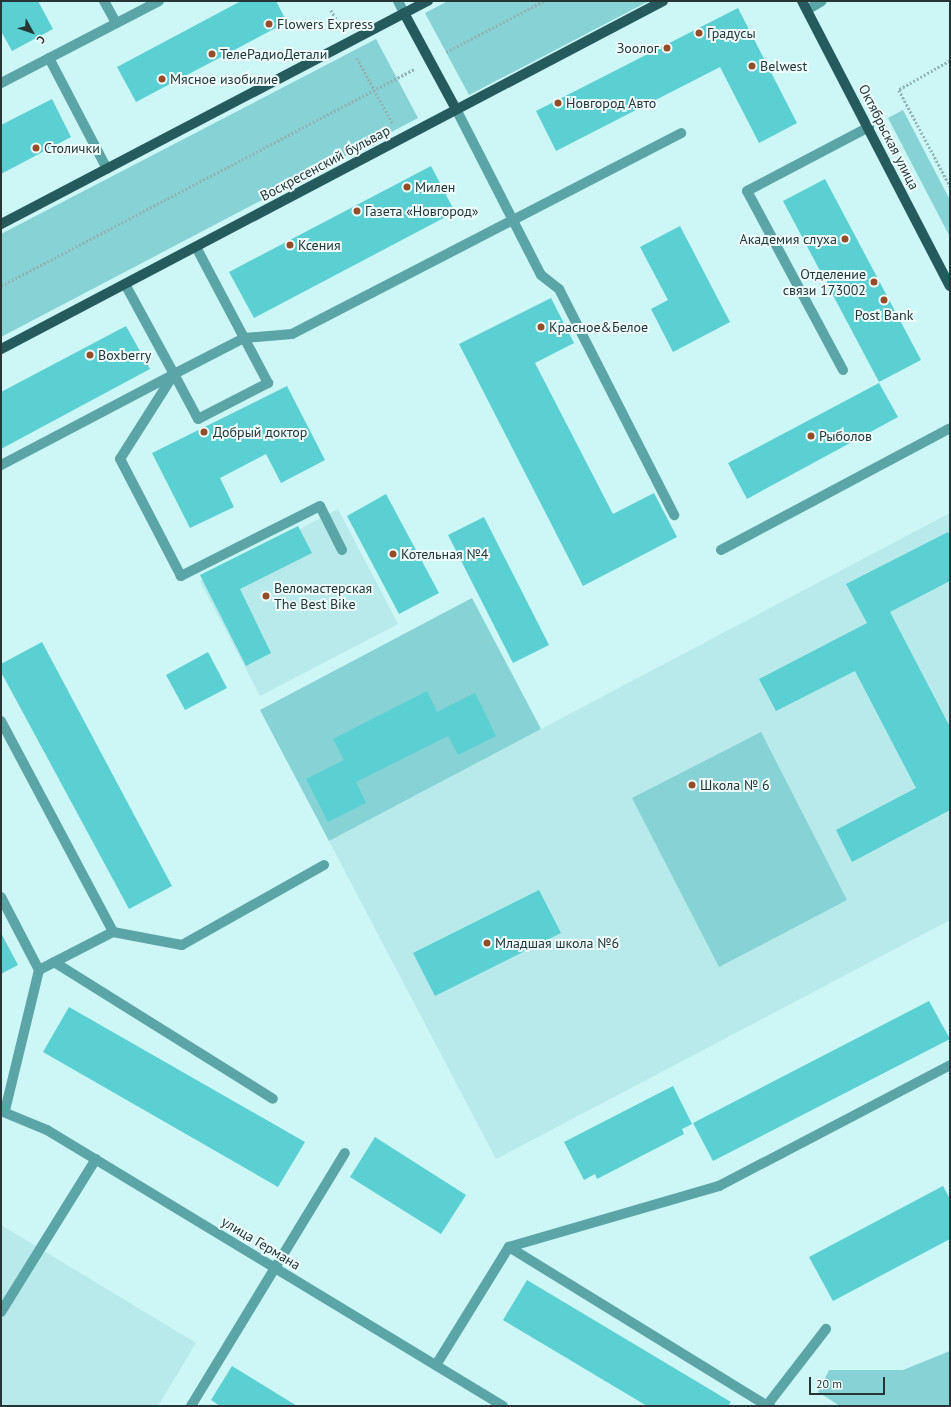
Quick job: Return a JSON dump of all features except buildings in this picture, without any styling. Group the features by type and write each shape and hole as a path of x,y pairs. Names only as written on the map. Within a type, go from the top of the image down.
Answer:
{"main road":[{"path":"1,224 428,1"},
{"name":"Воскресенский бульвар","path":"1,349 663,1"},
{"name":"Октябрьская улица","path":"805,5 950,286"},
{"path":"404,13 456,109"}],"street":[{"path":"104,1 116,23"},
{"path":"1,83 159,1"},
{"path":"398,1 404,13"},
{"path":"805,5 822,1"},
{"path":"49,58 107,169"},
{"path":"456,109 541,275 559,288 674,515"},
{"path":"843,370 747,191 869,127"},
{"path":"1,465 244,338 292,334 512,219 682,133"},
{"path":"125,284 198,419 268,384 196,247"},
{"path":"174,374 120,459 181,576 320,506 342,550"},
{"path":"721,550 950,428"},
{"path":"1,721 113,932"},
{"path":"39,970 113,932 182,945 324,865"},
{"path":"1,897 39,970 3,1111"},
{"path":"54,962 273,1099"},
{"path":"436,1365 509,1247 719,1186 950,1065"},
{"name":"улица Германа","path":"3,1111 47,1130 503,1406"},
{"path":"191,1406 345,1153"},
{"path":"1,1312 96,1159"},
{"path":"509,1247 768,1405 826,1330"}],"path":[{"path":"1,286 544,1"},
{"path":"331,10 401,138"},
{"path":"950,61 899,90 950,186"}],"shaded area":[{"path":"448,1 649,1 469,95 425,13"},
{"path":"376,39 418,118 1,337 1,234"},
{"path":"903,110 950,200 950,237 888,118"},
{"path":"338,509 398,624 260,696 200,581"},
{"name":"Школа № 6","path":"950,513 950,920 496,1159 329,841"},
{"path":"472,598 541,729 329,841 260,710"},
{"path":"761,732 847,900 719,967 632,798"},
{"path":"1,1225 196,1343 158,1406 1,1406"},
{"path":"950,1351 950,1406 840,1406 818,1392 829,1370 903,1370"}],"place":[{"name":"Flowers Express","path":"269,24"},
{"name":"Градусы","path":"699,33"},
{"name":"Зоолог","path":"667,48"},
{"name":"ТелеРадиоДетали","path":"212,54"},
{"name":"Belwest","path":"752,66"},
{"name":"Мясное изобилие","path":"162,79"},
{"name":"Новгород Авто","path":"558,103"},
{"name":"Столички","path":"36,148"},
{"name":"Милен","path":"407,187"},
{"name":"Газета «Новгород»","path":"357,211"},
{"name":"Академия слуха","path":"845,239"},
{"name":"Ксения","path":"290,245"},
{"name":"Отделение связи 173002","path":"874,282"},
{"name":"Post Bank","path":"884,300"},
{"name":"Красное&Белое","path":"541,327"},
{"name":"Boxberry","path":"90,355"},
{"name":"Добрый доктор","path":"204,432"},
{"name":"Рыболов","path":"811,436"},
{"name":"Котельная №4","path":"393,554"},
{"name":"Веломастерская The Best Bike","path":"266,596"},
{"name":"Школа № 6","path":"692,785"},
{"name":"Младшая школа №6","path":"487,943"}]}
